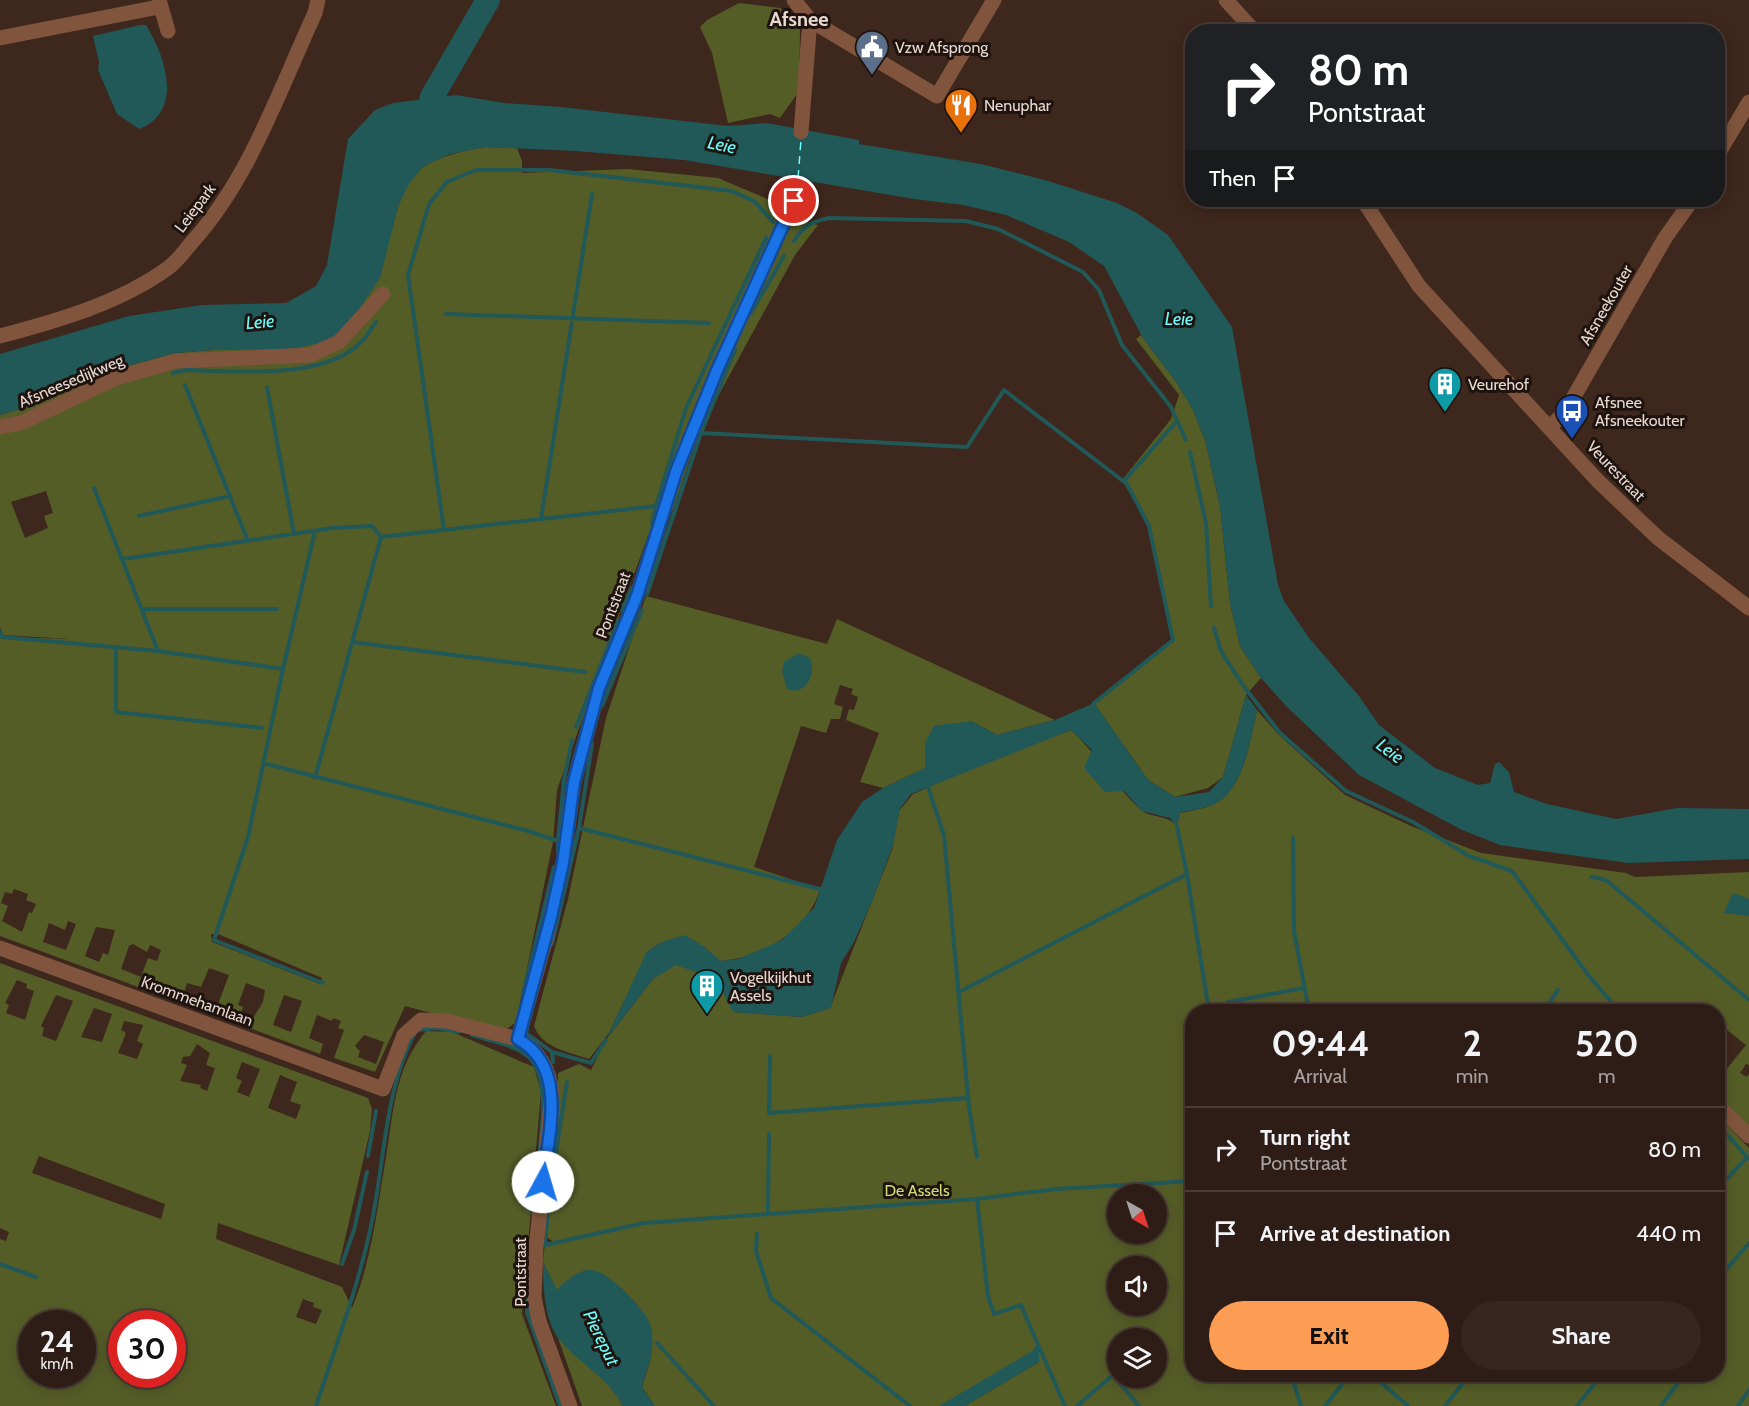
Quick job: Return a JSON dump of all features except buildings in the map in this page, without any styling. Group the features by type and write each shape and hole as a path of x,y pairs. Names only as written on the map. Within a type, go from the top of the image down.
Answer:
{"street":[{"name":"Leiepark","path":"0,336 36,326 122,295 171,267 213,219 241,175 315,13 318,0"},
{"path":"794,0 810,20 938,96 994,0"},
{"path":"1226,0 1248,24"},
{"path":"0,38 159,3 168,31"},
{"path":"801,132 810,20"},
{"path":"1725,142 1749,102"},
{"name":"Pontstraat","path":"518,1039 549,925 563,863 574,782 599,688 637,596 681,459 718,368 794,201"},
{"name":"Veurestraat","path":"1368,207 1419,286 1598,481 1651,532 1749,608"},
{"name":"Afsneekouter","path":"1550,427 1565,412 1665,238 1687,207"},
{"name":"Afsneesedijkweg","path":"0,428 21,423 116,378 176,361 310,355 339,342 383,294"},
{"name":"Krommehamlaan","path":"0,948 382,1089"},
{"name":"Pontstraat","path":"382,1089 404,1035 422,1020 446,1021 518,1039 527,1044 542,1061 551,1081 534,1297 539,1321 570,1406"},
{"path":"1726,1113 1749,1136"}],"green space":[{"path":"739,3 780,8 794,17 800,30 799,91 780,118 770,114 728,123 712,53 700,27 707,20"},
{"path":"484,147 517,148 522,161 522,173 628,169 718,178 779,204 774,214 818,225 795,255 699,431 673,510 656,513 557,790 553,842 516,1022 503,1032 405,1006 375,1072 334,1058 344,1030 338,1028 341,1021 333,1018 332,1021 317,1015 309,1038 323,1044 320,1054 0,936 0,632 2,637 71,639 3,635 0,627 0,415 52,398 87,380 127,366 175,353 212,350 380,278 395,216 408,185 416,173 426,165 440,159","holes":["46,491 53,513 44,516 48,528 25,538 11,502","14,889 28,894 26,900 36,904 32,913 29,912 22,932 2,921 8,906 1,903 5,892 12,894","68,921 76,924 66,950 43,942 49,923 65,930","96,927 115,930 108,955 103,953 99,962 85,956","211,934 218,934 322,978 320,984 212,942","133,944 147,952 150,945 161,950 157,961 148,958 141,977 121,969 129,946","209,968 229,975 217,1007 184,993 187,983 201,987","246,983 265,990 263,1002 253,1018 241,1014 243,1007 238,1005","284,995 302,1001 291,1032 273,1025","364,1035 384,1042 376,1064 358,1057 360,1051 355,1046"]},
{"path":"1141,335 1177,383 1193,410 1205,440 1220,506 1230,603 1240,646 1261,678 1246,695 1223,777 1208,788 1175,797 1148,780 1094,703 1172,639 1148,524 1122,480 1171,419 1179,395 1136,339"},
{"path":"646,596 827,644 837,619 1055,720 997,735 971,721 925,743 925,768 883,788 860,782 879,733 846,720 849,709 854,710 858,697 851,694 853,689 840,685 834,704 843,707 840,719 831,719 826,733 801,726 754,867 820,889 814,904 805,917 782,939 752,954 720,961 703,946 662,942 648,951 609,1033 589,1059 550,1044 543,1039 534,1026 568,899 606,718"},
{"name":"De Assels","path":"1257,710 1278,734 1345,795 1411,826 1481,853 1626,873 1635,877 1749,872 1749,1065 1746,1064 1740,1073 1747,1077 1749,1074 1749,1129 1725,1104 1725,1071 1746,1045 1725,1028 1725,1004 1185,1004 1185,1382 1725,1382 1725,1122 1749,1148 1749,1406 965,1406 1039,1362 940,1406 655,1406 642,1387 651,1357 651,1333 642,1312 633,1300 621,1288 557,1291 543,1262 545,1242 556,1244 536,1229 558,1093 558,1073 579,1064 591,1070 606,1040 653,979 676,964 716,979 734,1012 801,1017 830,1008 892,850 899,811 913,794 994,758 1071,730 1140,809 1169,820 1177,826 1180,813 1212,805 1223,798 1232,789 1244,764"},
{"path":"0,963 368,1098 372,1109 370,1131 339,1265 218,1223 216,1239 342,1287 352,1308 365,1271 402,1073 426,1031 452,1032 534,1067 541,1092 522,1314 556,1406 0,1406 0,1239 6,1241 9,1232 0,1228","holes":["17,980 27,984 26,988 34,991 25,1020 6,1013 9,1005 5,1003","56,995 73,1001 56,1041 42,1036 44,1028 41,1026","94,1008 112,1014 102,1042 81,1037","124,1021 143,1025 137,1041 143,1044 137,1059 118,1053 126,1033 121,1030","197,1044 210,1053 206,1065 215,1068 207,1091 200,1088 201,1085 180,1081 187,1065 181,1063 183,1057 190,1056","242,1062 260,1069 249,1097 237,1092 242,1081 236,1078","280,1075 297,1082 290,1101 301,1105 296,1119 268,1108","39,1156 165,1204 161,1219 32,1173","303,1299 314,1303 313,1307 322,1310 316,1324 296,1317"]},
{"path":"558,1338 602,1377 623,1406 582,1406"}],"water":[{"path":"146,25 160,52 167,83 162,110 153,121 139,129 117,114 98,70 99,62 93,36"},
{"name":"Leie","path":"456,95 504,103 561,107 728,126 767,123 859,140 859,144 981,164 1045,180 1117,203 1137,213 1168,235 1232,327 1278,585 1284,601 1309,638 1359,696 1379,725 1435,768 1478,785 1490,783 1495,764 1499,762 1509,772 1514,792 1547,804 1616,819 1677,808 1749,809 1749,859 1628,863 1500,845 1462,830 1359,775 1286,706 1261,678 1240,646 1230,603 1220,506 1205,440 1193,410 1177,383 1143,338 1104,266 1069,242 1006,215 963,205 914,199 684,160 576,151 484,147 450,154 424,166 410,182 399,204 380,278 346,329 324,342 292,349 175,353 87,380 52,398 0,415 0,354 129,316 202,305 286,303 316,286 327,265 348,139 375,110 393,103"},
{"path":"799,653 810,658 812,670 811,677 804,687 794,691 787,689 782,671 784,662"},
{"path":"1246,695 1257,710 1244,764 1232,789 1212,805 1180,813 1177,827 1170,818 1142,811 1124,791 1105,792 1084,768 1092,750 1071,730 911,794 900,809 893,845 873,899 854,942 841,963 831,1008 801,1017 733,1012 716,979 676,965 653,979 606,1040 647,951 662,942 685,935 721,961 738,959 782,940 814,908 837,840 862,802 883,788 925,768 925,743 934,726 971,721 997,735 1055,720 1094,703 1148,780 1175,797 1209,792 1223,777"},
{"path":"1733,893 1749,899 1749,916 1724,913"},
{"name":"Piereput","path":"543,1262 557,1290 577,1274 593,1270 618,1285 644,1313 650,1324 653,1340 642,1387 655,1406 623,1406 609,1387 559,1339 547,1312"},
{"path":"1039,1347 1039,1362 965,1406 939,1406"}],"waterway":[{"path":"424,129 432,97 488,0"},
{"path":"444,530 408,275 429,204 447,182 476,170 550,170 732,191 755,202 773,222"},
{"path":"541,519 592,194"},
{"path":"794,241 808,225 829,218 966,221 998,229 1083,272 1099,290 1122,345 1171,407 1186,440"},
{"path":"381,537 656,506 686,408 766,238"},
{"path":"751,313 784,256"},
{"path":"446,314 709,323"},
{"path":"173,373 185,370 276,371 323,363 343,355 359,344 376,322"},
{"path":"701,433 735,350"},
{"path":"185,385 248,541"},
{"path":"267,387 294,534"},
{"path":"647,594 701,433 967,447 1004,390 1127,484 1149,526 1173,640 1094,703"},
{"path":"1124,481 1175,423"},
{"path":"1190,452 1206,523 1211,606"},
{"path":"0,632 2,637 158,651 94,488"},
{"path":"139,516 230,496"},
{"path":"652,524 656,506"},
{"path":"123,559 333,528 372,526 381,537 315,778"},
{"path":"315,531 248,837 214,940 323,983"},
{"path":"622,610 632,588"},
{"path":"142,609 277,609"},
{"path":"602,706 642,610"},
{"path":"576,727 618,621"},
{"path":"1214,628 1221,651 1242,684 1280,733 1346,791 1413,822 1469,856 1512,871 1589,976 1613,1004"},
{"path":"353,642 585,672"},
{"path":"116,647 116,712 262,728"},
{"path":"158,651 283,669"},
{"path":"558,840 564,780 572,740"},
{"path":"592,744 579,828 820,889"},
{"path":"263,763 528,831 558,841 558,851"},
{"path":"928,787 944,835 969,1107 977,1157"},
{"path":"959,992 1187,874 1177,827"},
{"path":"552,944 579,828"},
{"path":"1293,838 1294,931 1308,1004"},
{"path":"523,994 554,867"},
{"path":"1187,874 1208,1004"},
{"path":"1592,877 1606,880 1749,1000"},
{"path":"1228,1002 1304,988"},
{"path":"1549,1004 1558,990"},
{"path":"316,1406 347,1315 367,1245 387,1123 406,1052 416,1030 437,1028 459,1032"},
{"path":"527,1029 526,1033 552,1052"},
{"path":"472,1035 513,1048 525,1054 534,1064 543,1096 535,1186"},
{"path":"553,1062 552,1052 591,1063 606,1040"},
{"path":"770,1056 769,1113 968,1098"},
{"path":"567,1082 549,1197 545,1245 644,1223 977,1199 1056,1189 1185,1181"},
{"path":"368,1156 376,1111"},
{"path":"1725,1133 1749,1159"},
{"path":"768,1213 769,1134"},
{"path":"1725,1181 1747,1157"},
{"path":"342,1264 354,1230 367,1172"},
{"path":"532,1213 534,1193"},
{"path":"977,1199 988,1296 994,1314 1021,1305 1039,1347"},
{"path":"757,1234 756,1251 771,1298 910,1406"},
{"path":"1725,1271 1749,1243"},
{"path":"0,1264 36,1277"},
{"path":"528,1265 527,1312 560,1406"},
{"path":"657,1343 714,1406"},
{"path":"1036,1349 1039,1347 1065,1406"},
{"path":"1077,1406 1113,1375 1139,1406"},
{"path":"1294,1382 1301,1406"},
{"path":"1325,1406 1344,1382"},
{"path":"1380,1382 1408,1406"},
{"path":"1445,1406 1464,1382"},
{"path":"1577,1406 1596,1382"},
{"path":"1661,1406 1679,1382"},
{"path":"1738,1406 1749,1390"}],"ferry route":[{"path":"798,178 801,140"}],"place":[{"name":"Vzw Afsprong","path":"872,76"},
{"name":"Nenuphar","path":"961,134"},
{"name":"Veurehof","path":"1445,413"},
{"name":"Afsnee Afsneekouter","path":"1572,440"},
{"name":"Vogelkijkhut Assels","path":"707,1015"}],"district":[{"name":"Afsnee","path":"799,19"}],"route":[{"path":"543,1182 552,1094 551,1081 542,1061 527,1044 518,1039 547,935 563,863 574,782 599,688 637,596 677,469 718,368 794,201"}]}
